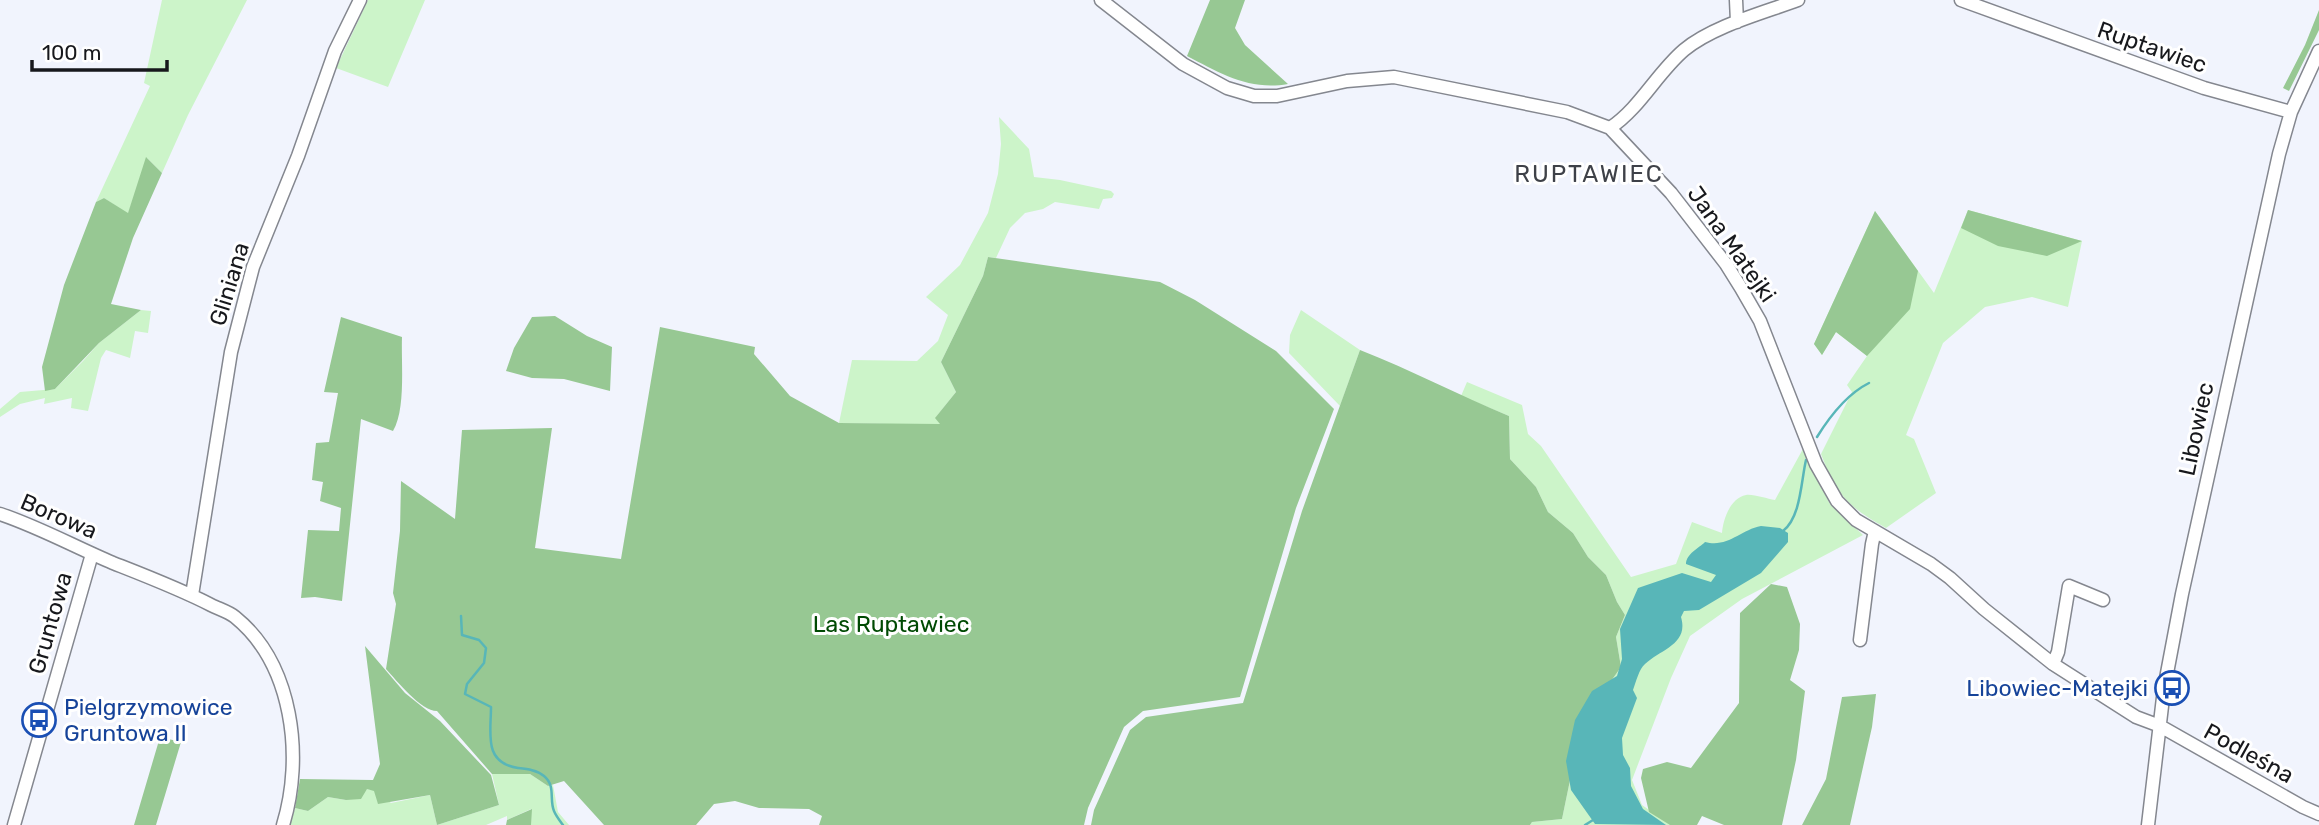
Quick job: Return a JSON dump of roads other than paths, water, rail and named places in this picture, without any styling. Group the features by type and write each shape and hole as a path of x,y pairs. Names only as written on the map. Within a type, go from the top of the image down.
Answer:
{"street":[{"name":"Gliniana","path":"192,595 231,352 253,267 299,156 335,51 360,0"},
{"name":"Jana Matejki","path":"1101,0 1183,64 1227,88 1254,96 1277,96 1347,81 1394,77 1567,112 1610,128 1671,193 1726,264 1760,321 1816,464 1832,494 1856,520 1950,578 2053,664 2136,717 2160,726"},
{"path":"1736,0 1737,22"},
{"path":"1610,128 1625,117 1685,49 1723,27 1798,0"},
{"name":"Ruptawiec","path":"1961,0 2204,88 2291,112"},
{"name":"Libowiec","path":"2148,825 2164,690 2193,537 2273,179 2291,112 2319,51"},
{"name":"Borowa","path":"0,514 30,524 97,556 192,595 234,616 257,640 274,667 284,694 294,761 292,790 284,825"},
{"path":"1860,640 1875,531"},
{"name":"Gruntowa","path":"14,825 97,556"},
{"path":"2053,664 2058,652 2069,586 2103,600"},
{"name":"Podleśna","path":"2160,726 2319,814"}],"water":[{"path":"1761,526 1780,528 1788,533 1788,542 1761,573 1699,610 1684,611 1681,617 1681,634 1672,645 1643,666 1633,690 1637,698 1622,738 1623,755 1630,768 1631,786 1643,809 1666,825 1595,824 1571,790 1566,761 1575,720 1592,691 1617,676 1622,659 1620,629 1638,588 1682,573 1711,582 1716,575 1686,564 1690,554 1705,542 1727,541"}],"waterway":[{"path":"1817,437 1840,406 1853,393 1869,383"},
{"path":"1783,531 1797,508 1806,460"},
{"path":"461,616 462,635 479,640 486,648 484,663 467,684 465,694 491,707 491,745 499,760 507,765 538,772 548,780 554,811 563,825"},
{"path":"1585,825 1593,820"}],"place":[{"name":"Libowiec-Matejki","path":"2172,688"},
{"name":"Pielgrzymowice Gruntowa II","path":"39,720"}],"district":[{"name":"RUPTAWIEC","path":"1589,174"}],"park label":[{"name":"Las Ruptawiec","path":"891,624"}]}
